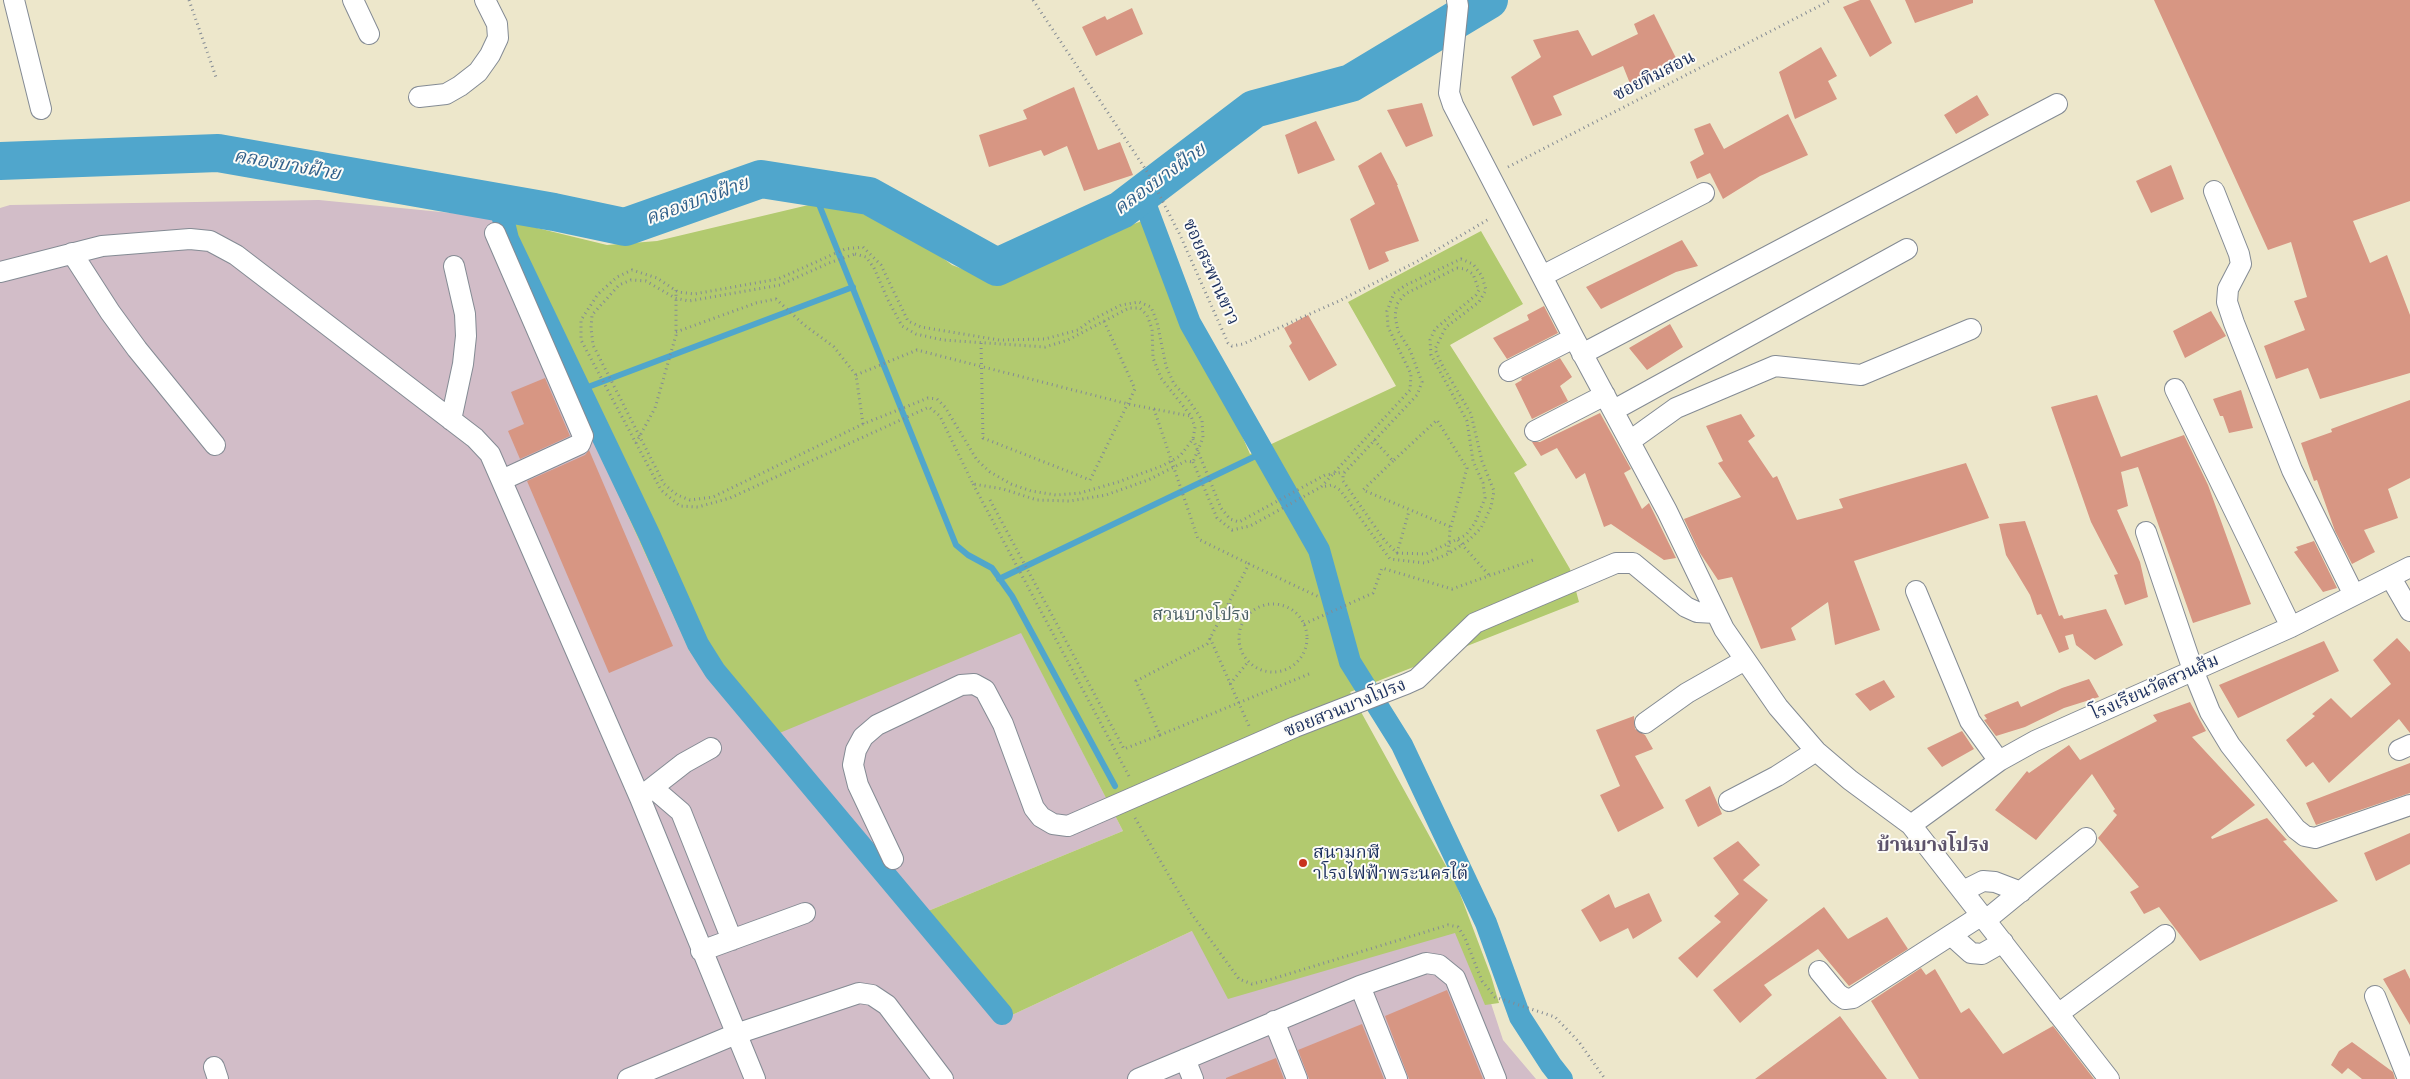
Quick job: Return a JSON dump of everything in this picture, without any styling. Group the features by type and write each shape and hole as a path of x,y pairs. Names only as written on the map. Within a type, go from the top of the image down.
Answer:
{"street":[{"path":"14,0 41,109"},
{"path":"353,0 369,34"},
{"path":"420,97 446,94 460,86 478,72 490,55 498,38 497,24 485,0"},
{"path":"1457,3 1449,93 1506,208 1667,511 1724,629 1778,707 1816,751 1850,780 1911,825 2109,1079"},
{"path":"1509,371 1578,346 2057,104"},
{"path":"2214,191 2240,254 2241,264 2228,289 2228,302 2234,323 2292,470 2354,595"},
{"path":"1542,276 1704,193"},
{"path":"495,232 583,436 580,444 502,480"},
{"path":"0,272 102,246 190,239 210,241 236,255 475,438 490,454 646,793 701,951 755,1079"},
{"path":"1535,431 1609,402 1907,249"},
{"path":"72,253 137,349 215,445"},
{"path":"451,420 463,364 466,336 465,314 454,266"},
{"path":"1630,441 1676,408 1775,366 1861,375 1971,329"},
{"path":"2175,389 2291,626"},
{"path":"2146,532 2193,670 2210,712 2230,745 2296,829 2305,836 2315,838 2410,805"},
{"name":"ซอยสวนบางโปรง","path":"893,859 858,785 853,765 856,750 863,737 877,725 961,686 974,684 985,690 1003,724 1034,808 1042,817 1053,824 1068,826 1256,744 1417,678 1475,623 1616,564 1633,563 1686,607 1697,612 1716,613"},
{"name":"โรงเรียนวัดสวนส้ม","path":"1911,825 2000,761 2035,741 2291,626 2410,567"},
{"path":"2391,578 2410,611"},
{"path":"1916,591 1970,721 2000,761"},
{"path":"1645,723 1688,693 1745,660"},
{"path":"646,793 684,763 711,748"},
{"path":"1729,801 1777,776 1816,751"},
{"path":"646,793 681,812 732,940"},
{"path":"1819,971 1838,994 1845,999 1853,998 1951,935 1984,918 2021,892 2086,838"},
{"path":"1963,891 1983,881 1995,882 2021,892"},
{"path":"701,951 805,913"},
{"path":"1951,935 1971,953 1982,954 2003,942"},
{"path":"2058,1014 2166,935"},
{"path":"1138,1079 1360,986 1426,963 1439,965 1447,969 1455,978 1496,1079"},
{"path":"1360,986 1398,1079"},
{"path":"628,1079 736,1034 858,993 872,995 887,1006 943,1079"},
{"path":"2375,996 2408,1079"},
{"path":"1274,1021 1296,1079"},
{"path":"1185,1059 1193,1079"}],"path":[{"path":"189,0 217,80"},
{"name":"ซอยสะพานขาว","path":"1033,0 1148,173 1174,224 1221,327 1232,346 1243,344 1341,300 1407,266 1506,208"},
{"name":"ซอยทิมสอน","path":"1490,176 1831,0"},
{"path":"1320,486 1332,486 1340,490 1390,559 1425,563 1448,554 1482,528 1491,507 1494,491 1482,461 1471,414 1441,363 1435,349 1446,327 1479,302 1486,290 1482,276 1473,264 1460,259 1406,285 1394,294 1387,310 1388,326 1411,374 1410,390 1320,486 1250,526 1232,530 1217,518 1193,462 1203,438 1202,420 1188,399 1174,384 1166,366 1157,322 1151,308 1139,302 1121,305 1090,321 1078,330 1045,339 999,340 921,327 908,321 881,265 862,247 845,249 778,279 694,294 676,290 657,278 632,270 617,277 598,294 582,320 581,340 598,373 661,490 680,506 698,508 730,498 914,412 929,407 940,416 973,484 1132,782 1125,801 1191,913 1239,979 1252,984 1272,980 1448,924 1458,927 1466,938 1482,981 1495,997 1555,1017 1579,1042 1606,1079"},
{"path":"855,254 866,257 874,268 902,326 916,334 943,340 981,343 1045,348 1068,340 1129,308 1140,308 1147,315 1152,329 1153,358 1161,378 1191,416 1195,427 1193,439 1180,456 1170,461 1118,482 1080,492 1056,495 1032,491 1002,479 977,460 937,399 928,398 864,424 713,497 690,500 676,495 664,484 593,345 591,328 592,315 606,297 619,285 631,280 646,281 675,298 689,301 780,285 855,254"},
{"path":"1457,268 1465,269 1473,274 1479,290 1476,296 1444,319 1435,329 1430,340 1431,355 1467,422 1473,461 1483,482 1485,498 1476,523 1466,535 1458,540 1426,554 1397,553 1384,541 1343,481 1344,472 1417,394 1422,382 1410,350 1398,332 1394,316 1397,304 1405,294 1422,284 1457,268"},
{"path":"636,444 655,408 673,346 676,332 676,290"},
{"path":"676,332 756,302 776,299 834,347 856,375 864,424"},
{"path":"981,343 983,438 1090,480 1135,389 1104,321"},
{"path":"856,375 917,350 1128,404 1191,416"},
{"path":"1154,409 1177,482 1198,539 1319,597"},
{"path":"1448,554 1451,527 1467,468 1437,420 1363,490 1409,511 1451,527"},
{"path":"1193,439 1225,514 1230,520 1239,522 1325,475 1344,472"},
{"path":"1374,440 1393,461"},
{"path":"973,484 1003,489 1037,500 1070,501 1106,495 1148,480 1186,461 1193,462"},
{"path":"990,500 1124,749 1309,674"},
{"path":"1397,553 1409,511"},
{"path":"1458,540 1490,576"},
{"path":"1304,624 1373,593 1382,568 1452,589 1536,559"},
{"path":"1160,735 1136,681 1207,644 1249,564"},
{"path":"1268,603 1280,604 1290,608 1298,614 1304,624 1307,645 1303,655 1295,664 1285,670 1273,672 1262,671 1248,662 1239,646 1238,634 1245,617 1258,606 1268,603"},
{"path":"1229,604 1245,617"},
{"path":"1210,638 1256,744"},
{"path":"1230,684 1248,662"}],"shaded area":[{"path":"319,200 492,217 690,652 765,738 1021,632 1123,831 911,918 997,1022 1192,931 1467,930 1503,1040 1536,1079 0,1079 0,208 10,205"}],"green space":[{"name":"สวนบางโปรง","path":"838,198 889,217 952,265 989,279 1147,219 1250,454 1396,386 1348,302 1481,231 1523,304 1450,345 1527,465 1514,473 1570,569 1579,602 1350,692 1457,886 1491,976 1499,1003 1485,1005 1455,933 1228,999 1192,931 997,1022 911,918 1123,831 1021,633 765,739 690,652 492,217 607,245 657,241"}],"building":[{"path":"1860,0 1870,0 1892,43 1870,57 1843,7"},
{"path":"1905,0 1973,0 1973,3 1915,23"},
{"path":"2154,0 2410,0 2410,201 2353,221 2370,263 2387,255 2410,315 2410,373 2320,399 2308,368 2276,379 2264,346 2305,330 2294,301 2307,297 2291,242 2268,250"},
{"path":"1132,8 1143,34 1096,56 1082,27 1105,16 1107,20"},
{"path":"1654,14 1681,68 1633,91 1623,66 1553,96 1562,115 1533,126 1511,77 1541,57 1533,40 1578,30 1592,56 1638,34 1634,24"},
{"path":"1821,47 1837,76 1828,81 1837,99 1795,119 1779,72"},
{"path":"1074,87 1098,150 1120,142 1133,175 1084,191 1067,146 1044,156 1041,150 989,167 979,135 1027,119 1023,110"},
{"path":"1977,95 1989,115 1956,134 1944,115"},
{"path":"1422,103 1433,136 1406,147 1387,110"},
{"path":"1788,114 1808,155 1760,176 1723,199 1710,173 1697,179 1690,162 1704,154 1694,129 1710,123 1724,149"},
{"path":"1316,121 1335,160 1298,174 1285,135"},
{"path":"1381,152 1398,185 1419,241 1385,252 1389,261 1369,270 1350,219 1375,204 1358,166"},
{"path":"2171,165 2184,199 2151,213 2136,181"},
{"path":"1682,240 1698,266 1676,272 1601,309 1586,287"},
{"path":"1544,306 1558,333 1507,359 1493,338 1529,320 1527,315"},
{"path":"2211,311 2226,336 2185,358 2173,331"},
{"path":"1308,315 1337,365 1309,381 1289,346 1292,343 1284,328"},
{"path":"1670,324 1683,347 1647,370 1629,348"},
{"path":"1560,358 1572,377 1560,386 1568,401 1532,419 1515,384 1522,380 1521,378"},
{"path":"545,378 570,436 520,459 508,431 524,424 511,392"},
{"path":"2241,390 2253,428 2229,433 2223,416 2220,416 2213,399"},
{"path":"2097,395 2121,457 2184,435 2208,485 2251,604 2193,623 2138,467 2121,472 2128,506 2117,510 2140,562 2148,597 2125,605 2114,575 2118,574 2091,522 2051,407"},
{"path":"2410,400 2410,478 2388,489 2398,518 2364,530 2375,552 2352,564 2335,531 2317,480 2314,481 2301,443 2332,432 2331,429"},
{"path":"1600,413 1631,469 1624,473 1642,509 1649,503 1676,558 1664,560 1611,524 1604,527 1585,473 1576,479 1557,448 1541,456 1532,442 1540,442"},
{"path":"1741,414 1755,436 1748,441 1773,478 1777,476 1797,520 1843,508 1839,499 1966,463 1989,518 1854,561 1880,630 1835,645 1828,602 1791,628 1796,640 1761,649 1732,577 1718,580 1700,553 1684,519 1741,497 1718,463 1723,461 1706,426"},
{"path":"589,450 673,646 609,673 527,481 585,455"},
{"path":"2025,521 2059,616 2062,615 2064,619 2106,609 2123,645 2095,660 2076,645 2073,634 2065,636 2069,649 2059,653 2041,614 2037,615 2030,595 2006,555 1999,524"},
{"path":"2314,541 2337,588 2323,592 2294,552 2298,550 2296,547"},
{"path":"2397,638 2410,652 2410,733 2399,719 2329,783 2313,762 2306,767 2286,740 2315,716 2312,714 2331,698 2351,718 2391,684 2373,660"},
{"path":"2324,641 2339,671 2238,718 2219,685"},
{"path":"2089,679 2099,697 2064,708 2025,727 1996,736 1984,720 1987,719 1984,715 2018,701 2021,707 2062,688"},
{"path":"1884,680 1895,697 1870,711 1855,694"},
{"path":"2190,702 2206,731 2192,737 2255,805 2211,837 2212,839 2267,818 2287,840 2283,841 2338,901 2200,961 2159,907 2144,914 2130,892 2139,887 2098,838 2117,815 2092,774 2036,840 1995,810 2027,771 2029,773 2069,745 2080,760 2157,721 2153,715"},
{"path":"1634,716 1635,729 1645,735 1653,749 1635,756 1664,808 1618,832 1600,795 1620,786 1596,730"},
{"path":"1962,731 1974,749 1942,767 1927,748"},
{"path":"2410,763 2410,793 2316,825 2306,803"},
{"path":"1710,786 1722,814 1698,827 1685,800"},
{"path":"2410,833 2410,864 2376,881 2364,853"},
{"path":"1738,841 1760,865 1743,880 1768,900 1697,978 1678,958 1721,922 1714,916 1739,894 1713,858"},
{"path":"1649,893 1662,921 1633,939 1628,928 1600,942 1581,910 1609,894 1615,908"},
{"path":"1824,907 1848,939 1887,917 1908,949 1849,986 1818,949 1764,985 1772,995 1740,1023 1713,990"},
{"path":"1921,968 1926,975 1935,969 1961,1013 1969,1008 2003,1054 2053,1026 2094,1079 1919,1079 1871,1001"},
{"path":"2405,969 2410,979 2410,1025 2383,979"},
{"path":"1447,990 1483,1079 1409,1079 1385,1016"},
{"path":"1840,1016 1887,1079 1755,1079"},
{"path":"1362,1024 1384,1079 1309,1079 1298,1050"},
{"path":"2352,1042 2393,1072 2395,1079 2362,1079 2348,1068 2342,1074 2331,1065 2339,1051"},
{"path":"1276,1058 1284,1079 1226,1079 1226,1078"}],"waterway":[{"name":"คลองบางฝ้าย","path":"0,161 218,153 554,212 625,227 761,179 869,196 997,267 1121,210 1254,109 1351,83 1489,0"},
{"path":"812,187 956,545 968,555 992,568 1012,596 1115,786"},
{"path":"1142,195 1190,323 1319,550 1350,662 1402,745 1486,923 1520,1017 1562,1079"},
{"path":"499,202 508,239 649,534 698,644 715,671 1002,1014"},
{"path":"580,390 853,287"},
{"path":"999,579 1264,452"}],"place":[{"name":"สนามกฬี าโรงไฟฟ้าพระนครใต้","path":"1303,863"}],"district":[{"name":"บ้านบางโปรง","path":"1933,845"}]}
